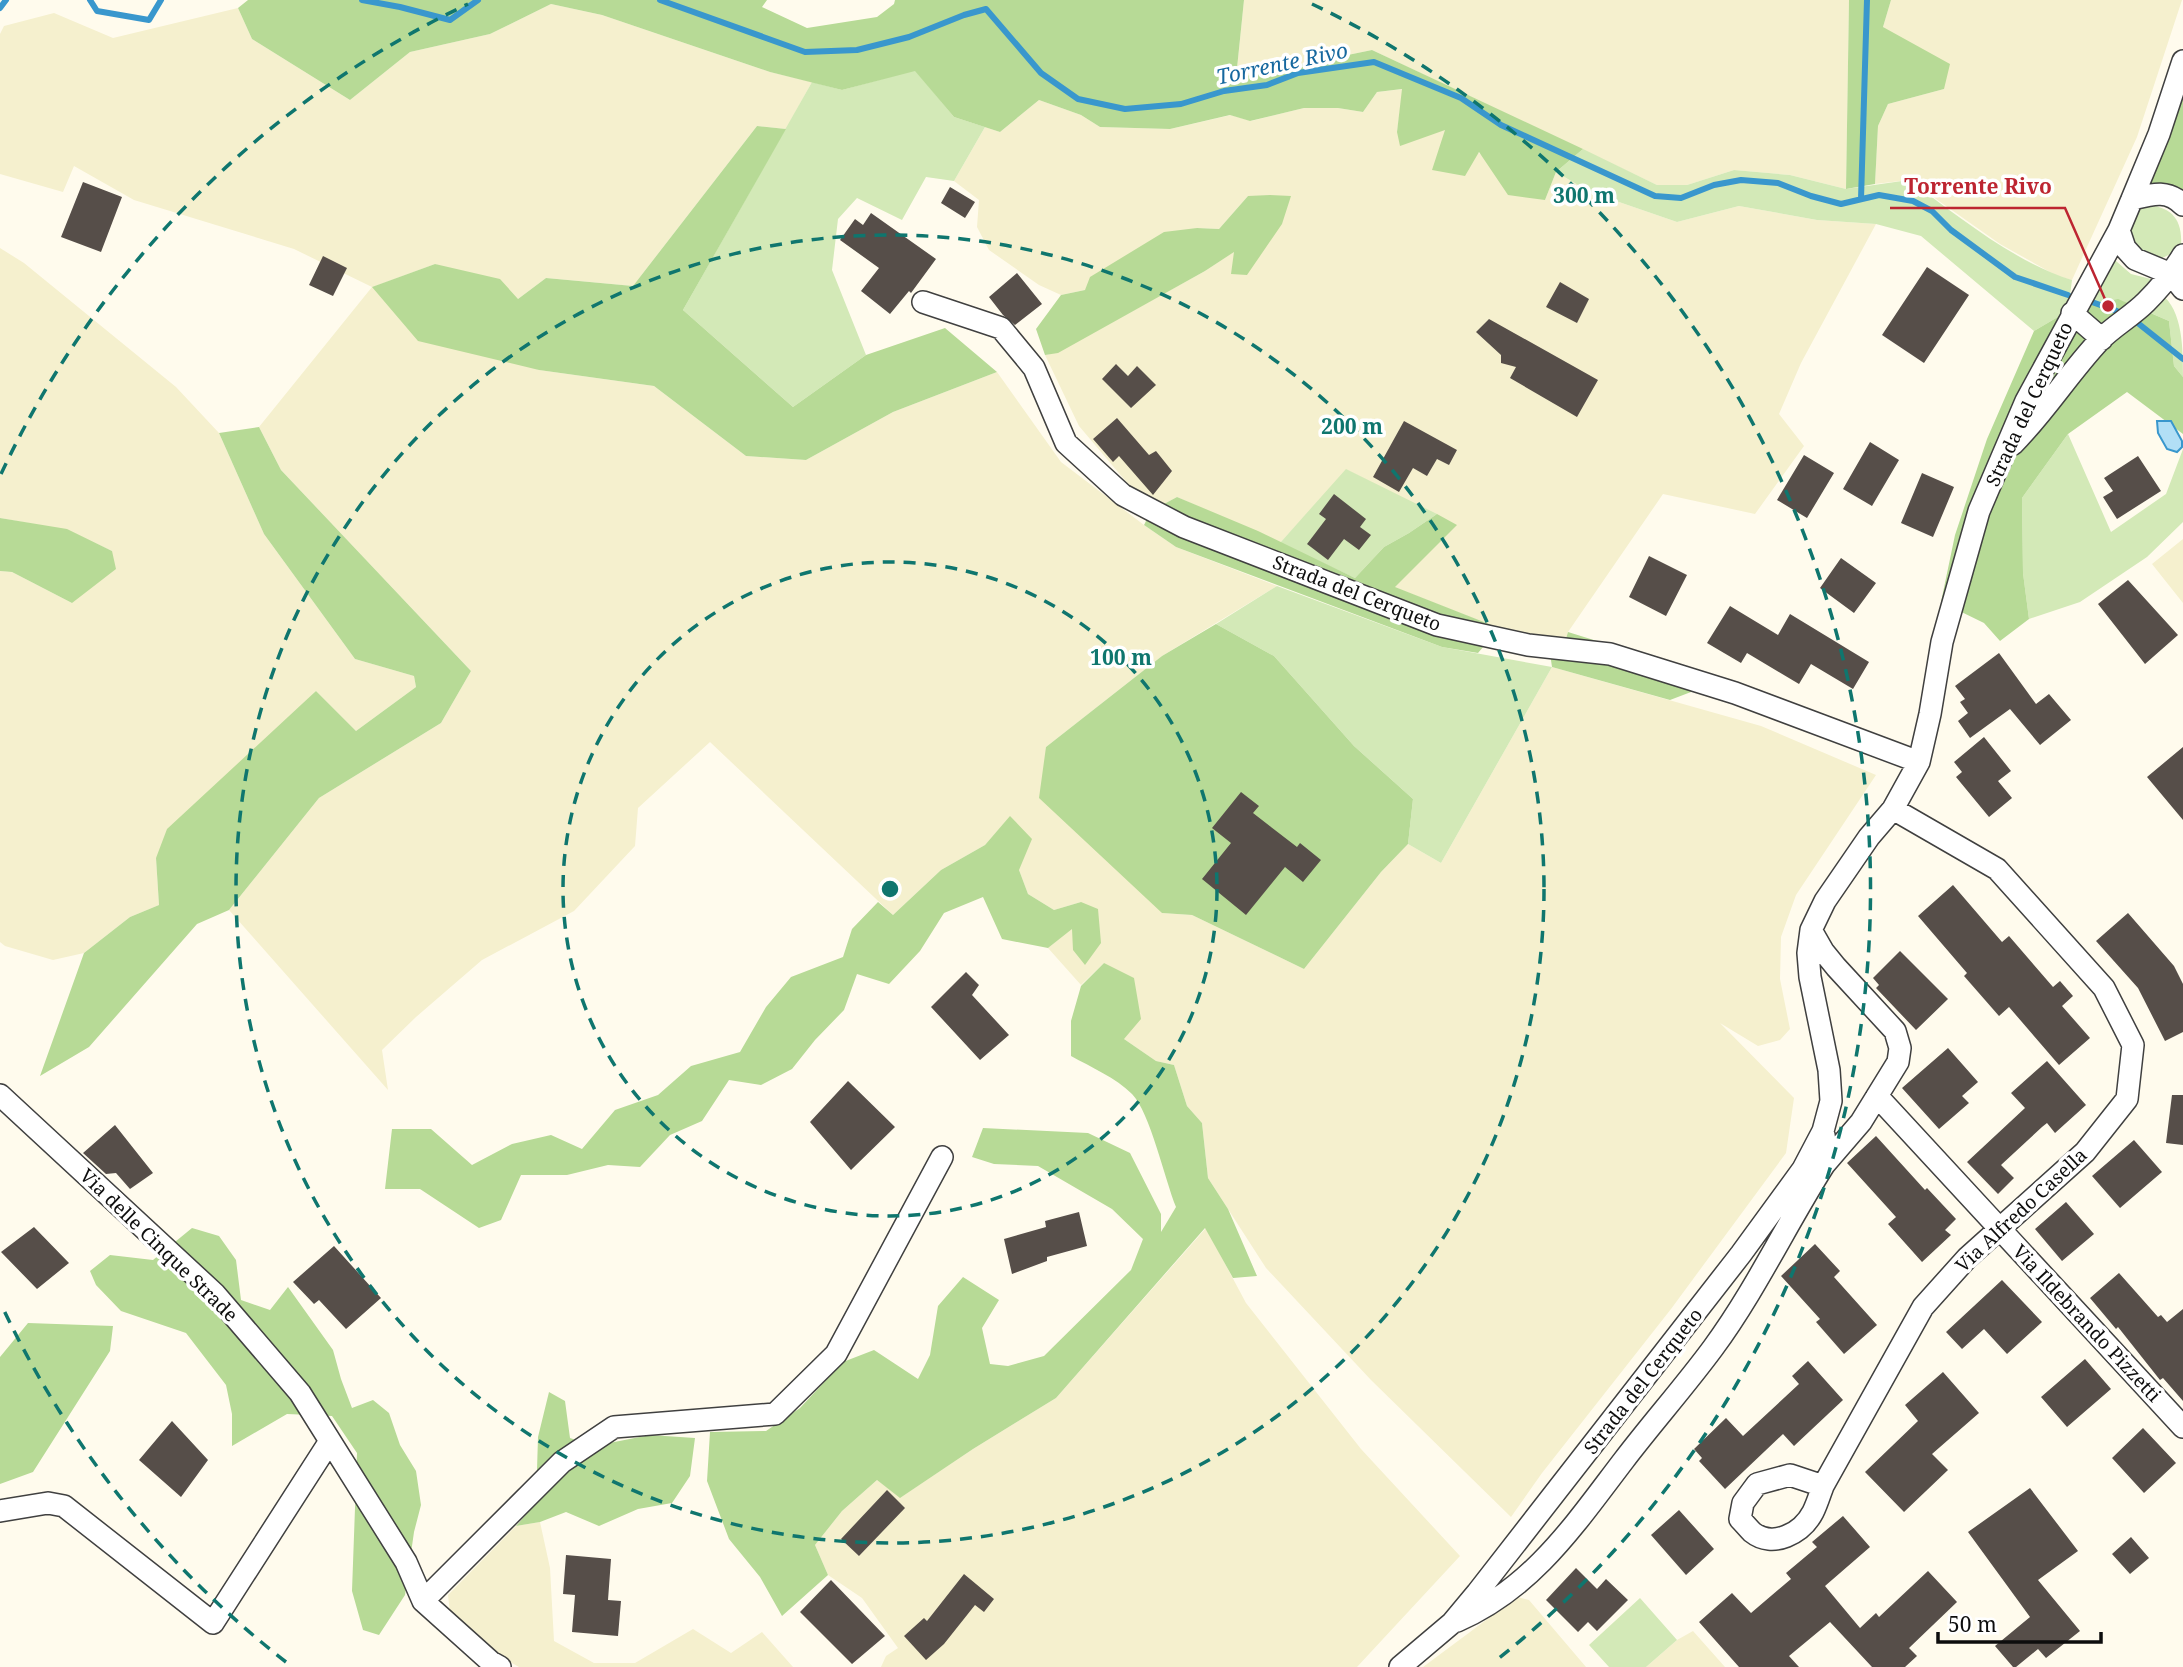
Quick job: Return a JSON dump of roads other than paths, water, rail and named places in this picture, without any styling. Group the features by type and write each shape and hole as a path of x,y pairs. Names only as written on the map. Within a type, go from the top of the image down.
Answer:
{"street":[{"name":"Strada del Cerqueto","path":"1400,1667 1452,1623 1617,1416 1804,1169 1823,1131 1831,1101 1829,1070 1810,977 1808,953 1811,930 1825,901 1869,837 1893,809 1919,762 1942,642 1979,511 2001,455 2072,313 2119,230 2159,134 2183,61"},
{"path":"2133,199 2151,193 2165,193 2183,205"},
{"path":"2119,230 2125,248 2135,259 2177,281"},
{"path":"2001,455 2031,426 2102,338 2177,281 2183,255"},
{"name":"Strada del Cerqueto","path":"923,302 1001,328 1034,368 1066,443 1123,495 1184,527 1437,625 1528,645 1610,654 1735,694 1919,762"},
{"path":"2072,313 2102,338"},
{"name":"Via Alfredo Casella","path":"1823,1486 1923,1307 1967,1258 2085,1152 2127,1099 2133,1045 2104,988 1997,869 1893,809"},
{"name":"Strada del Cerqueto","path":"1452,1623 1484,1610 1507,1594 1538,1567 1571,1529 1714,1347 1824,1165 1861,1122 1898,1062 1900,1048 1895,1031 1836,967 1811,930"},
{"name":"Via delle Cinque Strade","path":"0,1094 215,1294 300,1393 406,1562 423,1601 500,1667"},
{"name":"Via Ildebrando Pizzetti","path":"1877,1096 2183,1427"},
{"name":"Strada del Cerqueto","path":"1823,1131 1826,1149 1824,1165"},
{"path":"423,1601 562,1462 614,1427 775,1414 836,1354 942,1157"},
{"path":"0,1511 48,1503 64,1506 213,1623 330,1441"}],"water":[{"path":"2157,421 2171,421 2182,441 2182,447 2177,452 2167,449 2158,433"}],"waterway":[{"path":"0,8 6,0"},
{"name":"Torrente Rivo","path":"90,0 97,11 149,20 161,0"},
{"name":"Torrente Rivo","path":"362,0 450,20 478,0"},
{"name":"Torrente Rivo","path":"660,0 805,52 857,50 909,37 986,9 1041,73 1078,99 1125,109 1181,104 1224,91 1267,85 1298,73 1374,62 1461,98 1501,125 1655,196 1681,198 1714,185 1741,180 1778,183 1841,204 1879,195 1913,201 1932,211 1951,230 2015,277 2068,295"},
{"path":"1861,199 1867,0"},
{"name":"Torrente Rivo","path":"2092,302 2117,311"},
{"name":"Torrente Rivo","path":"2139,324 2183,359"}],"place":[{"name":"Torrente Rivo","path":"2108,306"}]}
